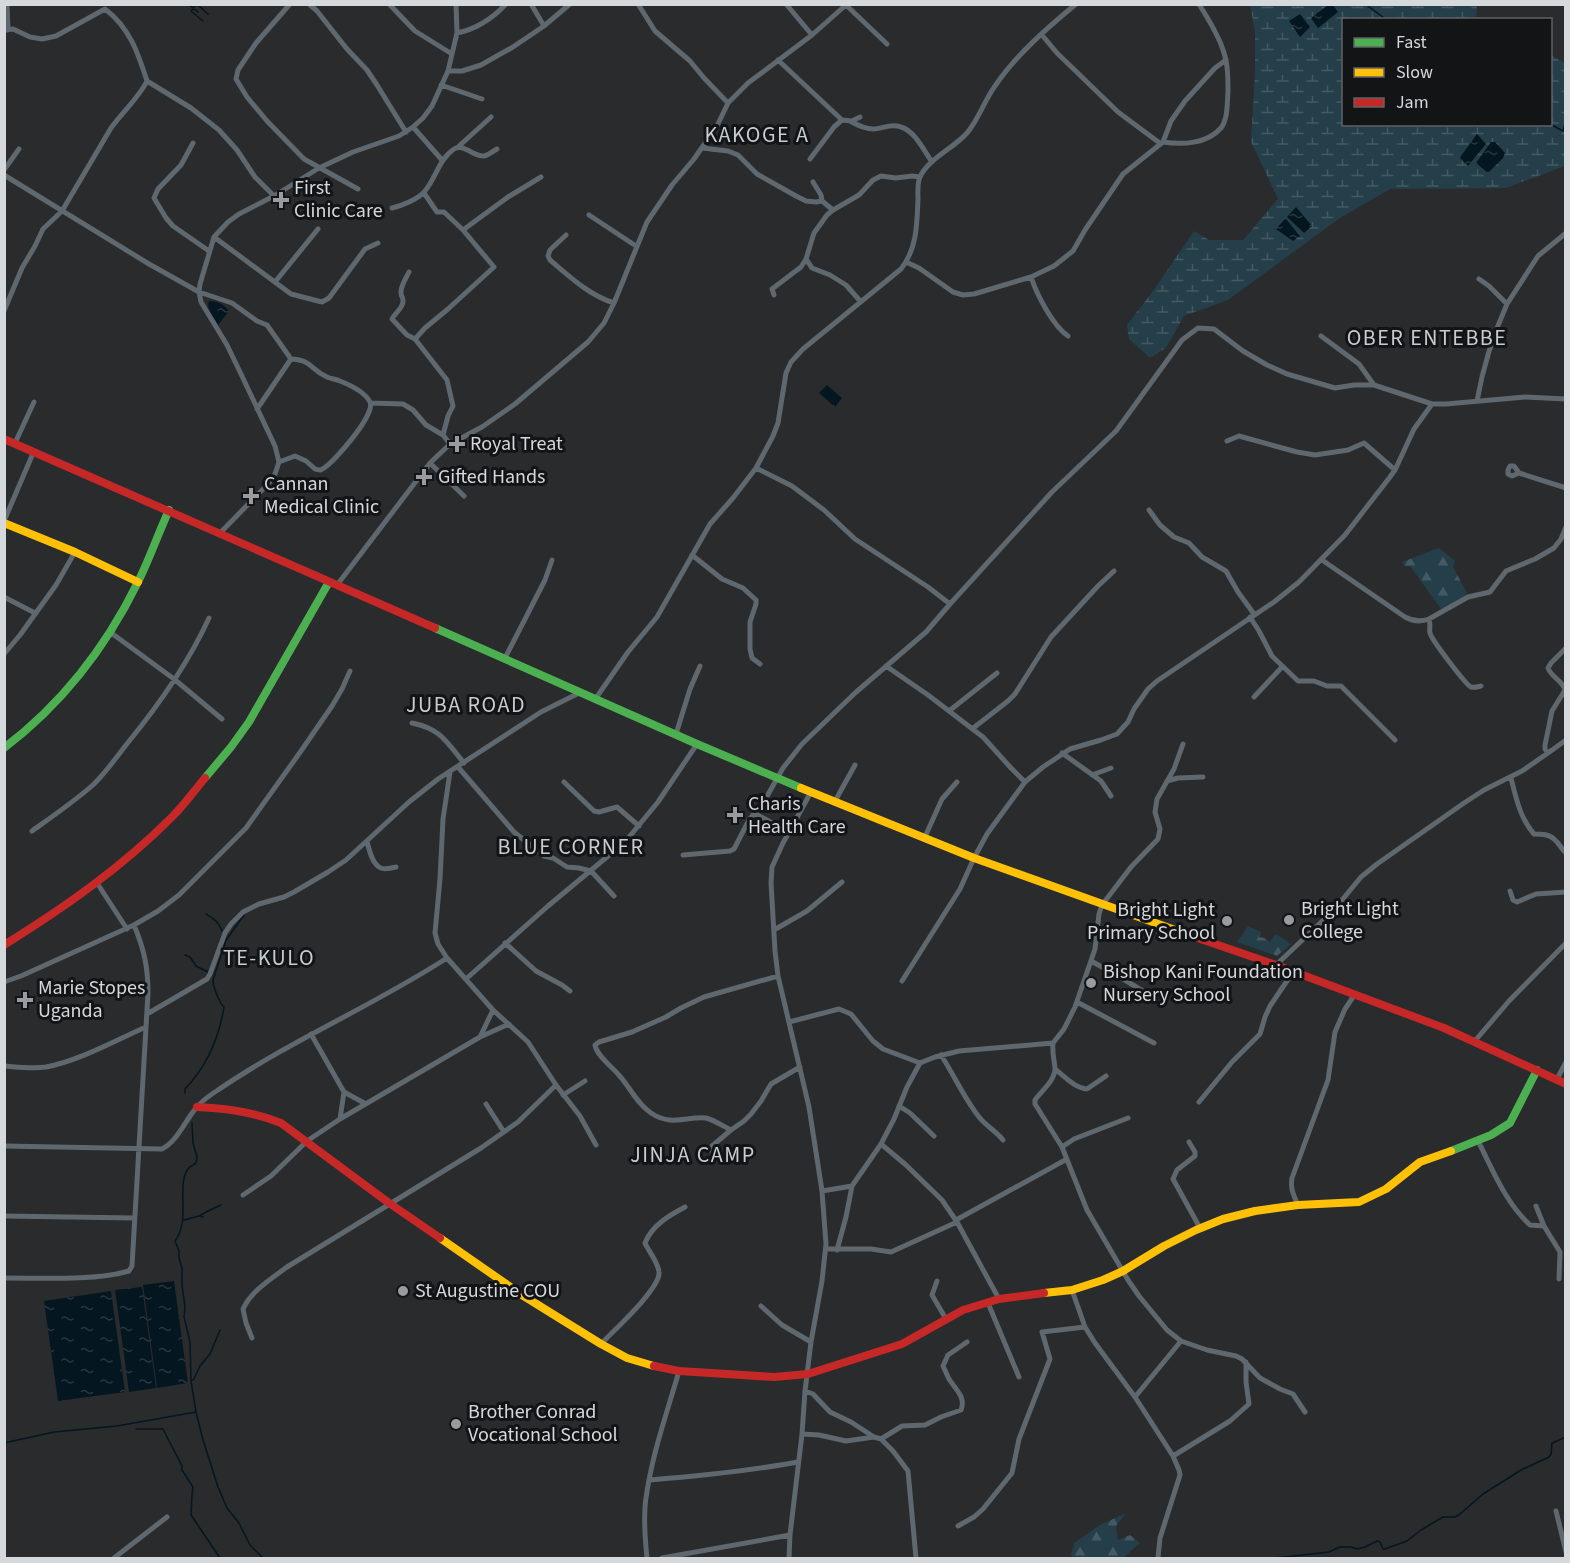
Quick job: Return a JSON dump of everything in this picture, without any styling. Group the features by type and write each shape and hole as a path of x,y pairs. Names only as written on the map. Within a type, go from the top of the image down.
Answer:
{"street":[{"path":"7,4 6,30 13,29 30,37 42,39 56,36 105,9 118,19 136,46 147,81 191,108 219,130 237,150 255,177 274,196"},
{"path":"290,4 256,44 238,70 236,80 250,101 304,159 358,189"},
{"path":"309,4 318,11 347,50 367,70 406,132"},
{"path":"389,4 415,31 452,54"},
{"path":"220,532 268,484 279,462 275,446 226,345 201,302 199,292 214,237 239,214 320,168 353,152 394,138 413,127 429,111 447,71 458,33 456,4"},
{"path":"458,33 489,20 506,4"},
{"path":"531,4 544,26"},
{"path":"447,71 462,71 481,65 544,26 570,4"},
{"path":"638,4 655,31 690,61 729,103"},
{"path":"786,4 812,35"},
{"path":"596,698 628,652 657,617 710,524 756,468 778,423 784,378 791,362 803,349 892,278 906,262 915,240 918,182 923,171 969,130 1006,71 1076,4"},
{"path":"1042,35 1057,53 1118,112 1162,143 1182,143 1205,139 1222,127 1226,117 1228,74 1218,36 1199,4"},
{"path":"4,945 97,883 127,860 174,815 231,747 333,583 430,463 450,444 488,423 537,387 588,342 604,323 614,303 647,222 672,185 702,148 729,103 741,89 812,35 846,5 887,44"},
{"path":"778,60 842,120 871,129 893,126 908,130 932,162"},
{"path":"906,262 919,268 953,292 963,295 1031,278 1054,266 1070,254 1124,174 1162,143 1185,101 1215,68 1226,60"},
{"path":"4,311 22,267 43,229 62,211 111,128 147,81"},
{"path":"441,85 482,99"},
{"path":"392,208 402,206 424,193 442,160 491,117"},
{"path":"850,122 860,117"},
{"path":"810,159 842,120"},
{"path":"413,127 442,160"},
{"path":"194,143 181,165 158,189 154,198 173,226 209,251"},
{"path":"458,147 484,156 497,149"},
{"path":"702,148 738,156 757,174 795,196 806,201 822,201"},
{"path":"4,170 19,149"},
{"path":"4,175 149,264 199,292 232,303 257,321 267,325 291,359"},
{"path":"774,295 772,289 801,267 806,259 814,233 833,210 859,195 873,180 881,176 920,177"},
{"path":"463,230 508,197 541,177"},
{"path":"813,182 822,201 833,210"},
{"path":"415,339 494,267 463,230 444,212 437,212 424,193"},
{"path":"589,216 636,246"},
{"path":"275,282 318,229"},
{"path":"1477,401 1484,367 1507,304 1535,260 1566,233"},
{"path":"566,235 550,250 548,256 550,260 590,293 614,303"},
{"path":"214,237 291,294 322,302 328,298 366,249 378,243"},
{"path":"806,259 812,268"},
{"path":"801,267 812,268 830,275 846,285 861,302"},
{"path":"409,272 402,285 401,308 392,319 406,335 415,339 447,380 453,406 443,435"},
{"path":"1031,278 1045,308 1062,332 1068,336"},
{"path":"1479,279 1507,304"},
{"path":"684,855 734,849 790,757 834,713 926,632 1062,481 1104,444 1116,431 1182,340 1194,329 1201,327 1214,329 1243,351 1267,365 1300,379 1335,388 1374,385 1432,404 1525,397 1566,399"},
{"path":"1321,336 1359,364 1374,385"},
{"path":"279,462 295,456 315,470 323,469 351,440 371,411 371,403 359,390 321,374 303,360 291,359"},
{"path":"257,409 291,359"},
{"path":"15,443 34,402"},
{"path":"371,403 403,404 426,425 443,435 450,444"},
{"path":"902,981 960,889 987,834 1025,782 1070,748 1117,734 1157,681 1286,594 1322,560 1345,534 1395,470 1414,429 1432,404"},
{"path":"1227,441 1239,436 1314,455 1348,450 1365,443 1395,470"},
{"path":"4,439 220,532 697,744 924,839 1102,905 1355,994 1444,1028 1561,1082 1566,1062"},
{"path":"34,451 4,522 138,582"},
{"path":"430,463 464,496"},
{"path":"756,468 792,486 824,510 855,539 950,604"},
{"path":"1519,473 1566,488"},
{"path":"4,748 32,726 59,699 110,633 138,582 169,510"},
{"path":"1149,510 1173,537 1189,543 1202,557 1226,571 1269,651 1282,667 1299,682 1314,681 1326,686 1344,688 1395,740"},
{"path":"1322,560 1351,582 1410,620 1418,621 1429,619 1468,597 1490,592 1506,570 1545,554 1559,543 1566,527"},
{"path":"1559,543 1565,547"},
{"path":"4,654 56,585 75,552"},
{"path":"692,555 722,579 743,588 756,600 750,622 750,649 752,658 760,664"},
{"path":"505,658 545,579 552,560"},
{"path":"972,729 1015,694 1052,637 1114,570"},
{"path":"4,597 35,613"},
{"path":"32,831 95,783 147,720 196,646 209,618"},
{"path":"1429,619 1431,625 1429,631 1432,638 1459,675 1470,687 1480,686"},
{"path":"110,633 174,679 222,719"},
{"path":"1548,753 1545,745 1552,711 1565,690 1548,668 1566,648"},
{"path":"676,734 700,666"},
{"path":"886,666 983,737 1025,782"},
{"path":"1254,697 1282,667"},
{"path":"4,982 134,925 159,911 179,895 246,828 326,715 350,671"},
{"path":"949,711 997,673"},
{"path":"147,1014 207,980 225,933 243,912 294,892 346,860 409,802 438,779 541,712 581,692"},
{"path":"412,723 438,732 464,763"},
{"path":"1276,965 1333,911 1361,877 1377,864 1464,803 1529,767 1566,740"},
{"path":"466,979 505,943 625,842 658,802 697,744"},
{"path":"1183,744 1174,769 1157,799 1155,812 1160,829 1158,839 1131,867 1102,905 1095,948 1077,1002 1071,1017 1053,1043 1055,1069 1051,1080 1035,1104 1062,1147 1087,1210 1139,1296 1167,1330 1181,1341 1207,1350 1236,1356 1246,1362 1260,1378 1293,1394 1305,1412"},
{"path":"1062,753 1101,781 1111,796"},
{"path":"834,802 855,765"},
{"path":"458,767 514,832 528,844 544,856 553,858 567,867 591,871 614,896"},
{"path":"1092,775 1111,768"},
{"path":"450,772 443,819 435,933 438,944 447,958 493,1010 528,1042 563,1095 580,1116 596,1145"},
{"path":"1167,781 1203,777"},
{"path":"1511,778 1521,816 1528,827 1534,834 1554,838 1559,848 1566,853"},
{"path":"564,782 594,811 599,812 617,807 639,826"},
{"path":"924,839 942,799 957,782"},
{"path":"789,1558 805,1391 826,1250 825,1219 816,1148 800,1067 778,976 771,891 772,867 811,792"},
{"path":"754,813 774,824"},
{"path":"367,842 378,867 381,869 396,867"},
{"path":"774,930 807,911 842,882"},
{"path":"97,883 127,928"},
{"path":"1510,891 1513,900 1517,902 1536,894 1566,892"},
{"path":"4,1278 103,1275 129,1270 132,1266 148,985 146,962 134,925"},
{"path":"505,943 536,971 570,991"},
{"path":"1474,1042 1509,1001 1566,944"},
{"path":"4,1146 165,1148 197,1107 211,1094 247,1070 414,979 447,958"},
{"path":"1091,961 1146,993"},
{"path":"1199,1102 1227,1068 1260,1034 1270,1006 1293,972"},
{"path":"731,1130 704,1118 674,1120 650,1113 640,1104 595,1046 599,1042 632,1032 666,1017 704,997 778,976"},
{"path":"1298,1205 1292,1192 1292,1178 1328,1080 1335,1032 1345,1009 1355,994"},
{"path":"1077,1002 1154,1043"},
{"path":"789,1022 839,1009 847,1011 883,1049 920,1063 941,1055 968,1050 1053,1043"},
{"path":"480,1037 493,1010"},
{"path":"243,1195 271,1176 307,1141 340,1119 480,1037 508,1024"},
{"path":"4,1066 57,1065 146,1027"},
{"path":"311,1034 344,1092 366,1104"},
{"path":"941,1055 976,1113 1003,1140"},
{"path":"837,1250 852,1186 881,1144 920,1063"},
{"path":"716,1157 711,1149 712,1146 752,1114 771,1084 800,1067"},
{"path":"1055,1069 1084,1089 1106,1076"},
{"path":"197,1107 224,1108 261,1116 280,1123 389,1203 522,1295 601,1344 639,1362 679,1371 774,1377 808,1374 902,1344 963,1310 999,1299 1072,1290 1103,1280 1200,1228 1223,1220 1255,1211 1367,1199 1386,1189 1420,1162 1491,1136 1510,1123 1536,1070"},
{"path":"563,1095 585,1082"},
{"path":"252,1338 243,1309 251,1296 286,1266 481,1148 518,1122 556,1085"},
{"path":"340,1119 344,1092"},
{"path":"486,1104 504,1132"},
{"path":"899,1106 910,1113 934,1136"},
{"path":"1062,1147 1074,1139 1128,1118"},
{"path":"1478,1141 1496,1180 1517,1211 1530,1225 1544,1226"},
{"path":"1189,1142 1195,1156 1177,1170 1173,1179 1200,1228"},
{"path":"881,1144 937,1194 956,1221 999,1299"},
{"path":"826,1250 871,1249 891,1252 956,1221 1067,1159"},
{"path":"822,1191 852,1186"},
{"path":"1536,1206 1544,1226 1560,1252 1559,1279"},
{"path":"601,1344 647,1297 659,1277 659,1270 645,1242 650,1232 671,1215 686,1207"},
{"path":"4,1216 134,1218"},
{"path":"937,1281 932,1295 946,1319"},
{"path":"1072,1290 1085,1327 1135,1397 1173,1456 1179,1470 1180,1475 1160,1538 1158,1558"},
{"path":"988,1303 1018,1377"},
{"path":"761,1306 782,1325 811,1342"},
{"path":"958,1526 983,1509 1012,1473 1019,1439 1050,1359 1042,1332 1085,1327"},
{"path":"1135,1397 1181,1341"},
{"path":"881,1439 902,1426 925,1425 961,1410 963,1400 943,1366 948,1355 968,1342"},
{"path":"1173,1456 1230,1421 1249,1404 1246,1362"},
{"path":"647,1558 646,1499 655,1449 679,1371"},
{"path":"805,1391 813,1394 830,1412 881,1439 908,1471 916,1558"},
{"path":"802,1434 846,1441 874,1437"},
{"path":"650,1480 702,1476 798,1462"},
{"path":"1556,1511 1566,1552"},
{"path":"114,1558 167,1517"},
{"path":"662,1558 790,1535"}],"green space":[{"path":"1250,5 1477,5 1476,18 1342,18 1342,126 1552,126 1552,56 1565,63 1565,166 1506,188 1390,189 1340,218 1228,300 1184,316 1166,348 1150,358 1129,339 1127,325 1194,231 1209,240 1243,240 1278,199 1251,142 1255,31"},
{"path":"1439,548 1455,561 1453,567 1467,593 1455,607 1441,609 1410,566 1405,567 1402,562"},
{"path":"1248,926 1261,932 1259,937 1270,942 1276,934 1291,944 1277,956 1237,942"},
{"path":"1126,1513 1116,1526 1118,1540 1130,1535 1140,1543 1123,1558 1073,1558 1071,1555 1074,1543 1100,1525"}],"water":[{"path":"1328,5 1333,5 1338,12 1318,28 1311,18"},
{"path":"1300,14 1310,27 1300,37 1289,21"},
{"path":"1477,134 1486,144 1468,166 1460,158"},
{"path":"1491,142 1495,142 1505,153 1488,173 1476,163"},
{"path":"1296,207 1312,226 1304,233 1287,217"},
{"path":"1286,219 1300,236 1293,241 1276,229"},
{"path":"209,301 220,303 229,311 218,325 209,310"},
{"path":"827,385 842,398 835,407 819,393"},
{"path":"174,1281 188,1383 157,1388 143,1285"},
{"path":"142,1287 156,1388 129,1392 115,1290"},
{"path":"111,1291 125,1392 58,1401 44,1301"}],"waterway":[{"path":"188,4 198,12"},
{"path":"196,4 191,11 203,21"},
{"path":"1365,4 1384,18"},
{"path":"198,5 208,14"},
{"path":"1552,125 1563,131 1566,120"},
{"path":"206,914 216,921 222,931"},
{"path":"185,1093 185,1089 206,1061 219,1030 224,1007 220,1002 213,980 226,940 244,915"},
{"path":"185,955 190,957 196,966 208,972"},
{"path":"192,1123 193,1143 197,1157 196,1163 189,1168 185,1176 182,1224 175,1241 182,1268 184,1317 190,1342 191,1381 196,1412 218,1487 227,1508 239,1523 250,1545 263,1558"},
{"path":"199,1216 221,1205"},
{"path":"184,1220 203,1217"},
{"path":"191,1381 210,1354 220,1330"},
{"path":"4,1443 54,1432 117,1426 196,1412"},
{"path":"136,1429 163,1429 182,1470 193,1487 191,1515 220,1558"},
{"path":"1275,1558 1329,1552 1340,1547 1357,1549 1377,1541 1385,1549 1407,1541 1443,1517 1455,1517 1483,1494 1521,1470 1549,1457 1552,1443 1566,1437"}],"traffic: fast":[{"path":"4,748 45,713 81,673 97,651 138,582 169,510"},
{"path":"205,778 249,722 329,582"},
{"path":"435,628 801,788"},
{"path":"1451,1151 1491,1135 1510,1123 1537,1070"}],"traffic: slow":[{"path":"4,523 75,552 138,582"},
{"path":"801,788 974,858 1189,935"},
{"path":"1044,1293 1072,1290 1103,1280 1123,1271 1164,1246 1223,1219 1255,1211 1298,1205 1359,1202 1386,1189 1420,1162 1451,1151"},
{"path":"440,1238 522,1295 601,1344 627,1358 654,1366"}],"traffic: jam":[{"path":"4,439 435,628"},
{"path":"4,945 113,870 153,836 205,778"},
{"path":"1189,935 1444,1028 1566,1084"},
{"path":"197,1107 240,1111 281,1123 440,1238"},
{"path":"654,1366 679,1371 774,1377 808,1374 902,1344 963,1310 999,1299 1044,1293"}],"place":[{"name":"First Clinic Care","path":"281,200"},
{"name":"Royal Treat","path":"457,444"},
{"name":"Gifted Hands","path":"424,477"},
{"name":"Cannan Medical Clinic","path":"251,496"},
{"name":"Charis Health Care","path":"735,815"},
{"name":"Bright Light College","path":"1289,920"},
{"name":"Bright Light Primary School","path":"1227,921"},
{"name":"Bishop Kani Foundation Nursery School","path":"1091,983"},
{"name":"Marie Stopes Uganda","path":"25,1000"},
{"name":"St Augustine COU","path":"403,1291"},
{"name":"Brother Conrad Vocational School","path":"456,1424"}],"district":[{"name":"KAKOGE A","path":"757,135"},
{"name":"OBER ENTEBBE","path":"1427,338"},
{"name":"JUBA ROAD","path":"466,705"},
{"name":"BLUE CORNER","path":"571,847"},
{"name":"TE-KULO","path":"269,958"},
{"name":"JINJA CAMP","path":"693,1155"}]}
